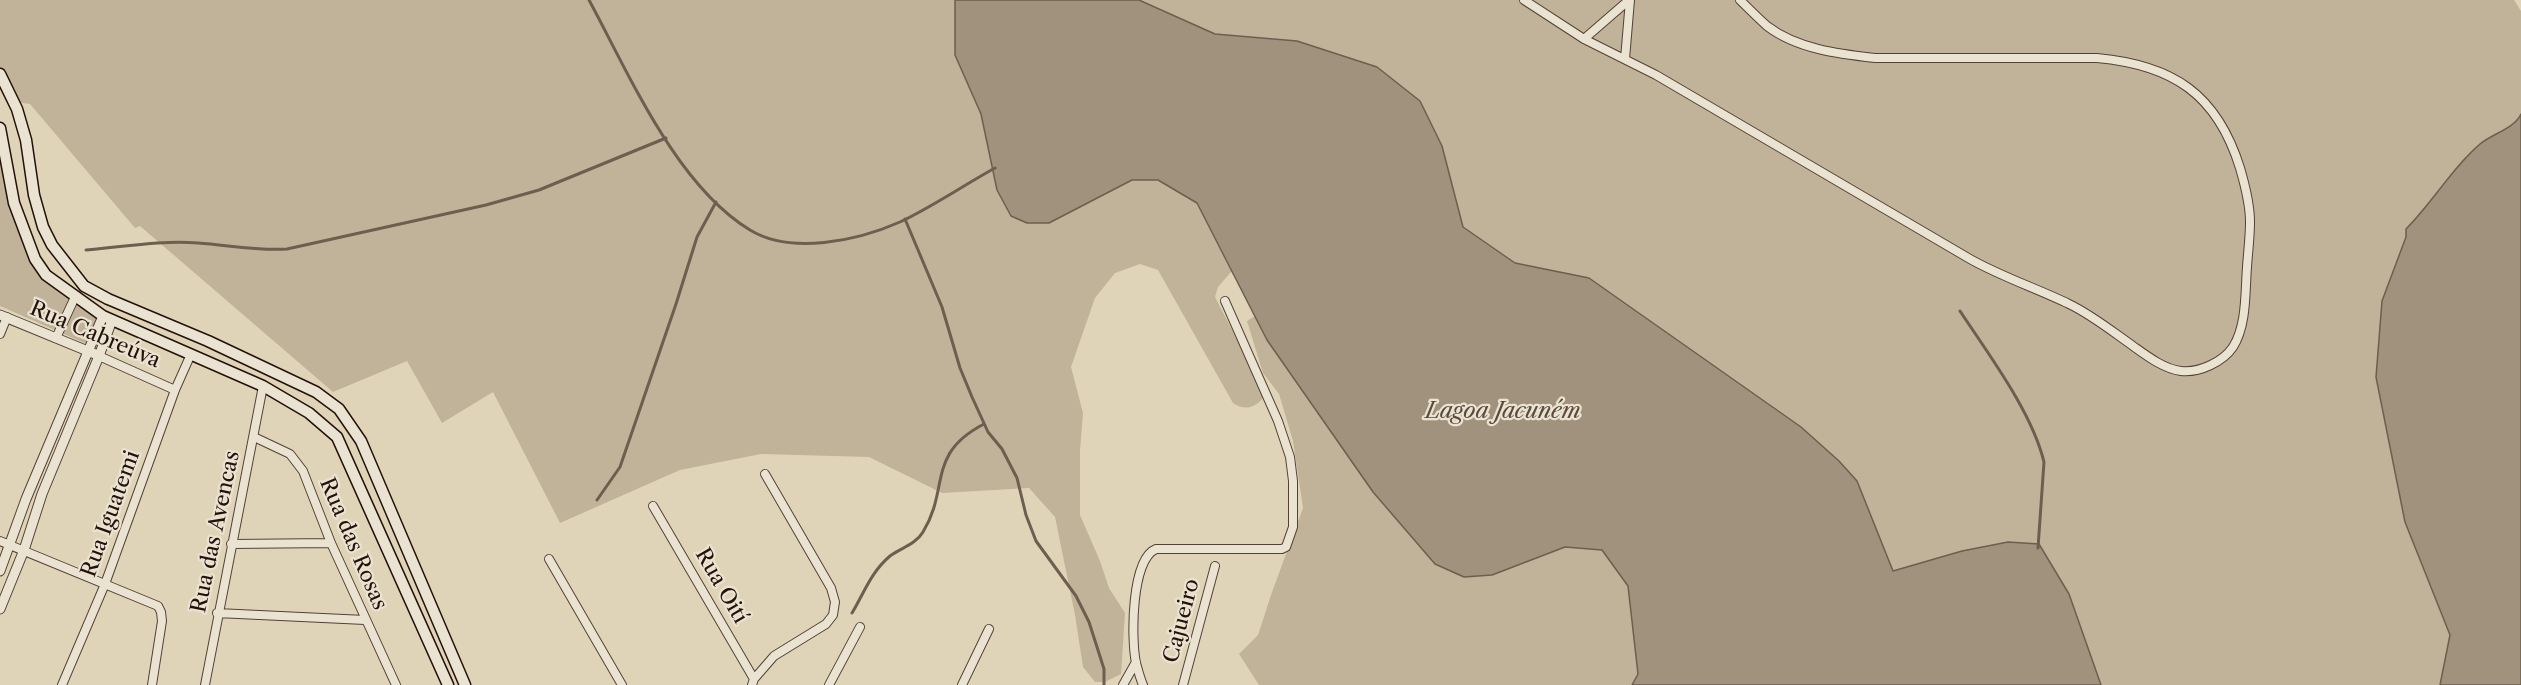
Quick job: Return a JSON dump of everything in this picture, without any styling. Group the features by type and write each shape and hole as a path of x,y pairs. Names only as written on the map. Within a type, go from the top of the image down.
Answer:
{"main road":[{"path":"0,74 17,109 26,140 34,195 43,226 52,245 84,286 108,299 208,341 316,392 339,409 361,441 465,685"},
{"path":"0,130 14,203 34,259 45,275 108,318 263,386 309,412 337,438 448,685"}],"street":[{"path":"1524,0 1584,39 1656,75 2001,276 2071,305 2159,363 2181,371 2200,369 2219,360 2233,346 2245,303 2250,220 2244,182 2235,152 2223,126 2206,103 2183,82 2156,69 2128,60 2097,57 1875,58 1846,55 1795,41 1768,27 1740,0"},
{"path":"1584,39 1630,0"},
{"path":"1625,59 1630,0"},
{"path":"56,338 75,297"},
{"path":"1140,682 1136,662 1135,598 1142,567 1150,551 1156,549 1282,549 1286,547 1293,527 1293,481 1290,457 1278,421 1225,301"},
{"path":"0,334 3,316"},
{"name":"Rua Cabreúva","path":"3,316 175,390"},
{"path":"0,571 27,499 90,352 108,318"},
{"path":"0,609 24,550 42,494 99,356 108,318"},
{"name":"Rua Iguatemi","path":"62,685 105,584 175,390 191,354"},
{"name":"Rua das Avencas","path":"205,685 217,613 263,386"},
{"name":"Rua das Rosas","path":"254,437 290,454 303,471 331,543 396,685"},
{"path":"753,682 774,656 826,624 833,615 835,602 831,588 765,474"},
{"name":"Rua Oití","path":"653,506 753,682"},
{"path":"0,541 158,606 162,612 162,621 152,685"},
{"path":"231,544 331,543"},
{"path":"549,560 622,685"},
{"name":"Cajueiro","path":"1183,685 1215,566"},
{"path":"217,613 365,620"},
{"path":"829,685 860,627"},
{"path":"962,685 989,629"},
{"path":"1123,685 1136,662"}],"shaded area":[{"path":"0,0 955,0 955,55 981,114 997,190 1049,223 1132,180 1157,180 1197,203 1232,271 1218,287 1215,297 1266,395 1258,403 1247,408 1233,403 1158,270 1140,264 1115,273 1095,298 1071,367 1083,413 1080,451 1080,515 1109,588 1125,613 1121,674 1105,682 1095,682 1083,667 1055,517 1029,488 942,493 869,457 761,454 680,470 560,523 493,392 442,423 407,361 333,392 140,226 135,228 30,104 16,102 0,68"},
{"path":"1139,0 2514,0 2521,11 2521,114 2509,127 2486,140 2471,153 2406,229 2406,237 2382,301 2376,377 2405,522 2450,636 2440,685 2101,685 2069,594 2008,542 1962,551 1893,571 1857,481 1801,427 1589,278 1515,263 1463,227 1442,146 1297,41 1215,34"},
{"path":"0,151 47,281 78,305 102,316 89,345 0,306"},
{"path":"1255,316 1267,340 1373,492 1492,575 1565,547 1602,549 1628,585 1638,674 1632,685 1259,685 1239,654 1258,635 1303,508 1293,441 1279,394 1263,373 1247,321"}],"water":[{"name":"Lagoa Jacuném","path":"955,0 1139,0 1215,34 1297,41 1377,67 1420,101 1442,146 1463,227 1515,263 1589,278 1801,427 1839,461 1857,481 1893,571 1962,551 2008,542 2039,544 2069,594 2101,685 1632,685 1638,674 1628,586 1602,550 1565,547 1492,575 1464,577 1435,564 1373,492 1267,340 1197,203 1158,180 1132,180 1049,223 1027,223 1011,216 997,190 981,114 955,55"},
{"path":"2521,114 2521,685 2440,685 2450,635 2405,522 2376,377 2382,301 2406,237 2406,229 2470,153 2485,140 2514,123"}],"waterway":[{"path":"589,0 638,93 677,157 723,210 750,230 766,238 785,242 824,243 864,235 912,216 995,168"},
{"path":"86,250 184,242 254,249 287,249 486,205 539,190 666,138"},
{"path":"597,500 620,467 697,237 716,202"},
{"path":"905,219 942,307 960,368 972,397 988,432 1002,449 1017,478 1026,515 1036,541 1076,596 1089,622 1104,669 1104,685"},
{"path":"1960,311 2020,404 2038,443 2044,462 2038,548"},
{"path":"852,613 883,562 908,546 923,532 936,501 946,460 954,447 966,435 984,424"}]}
